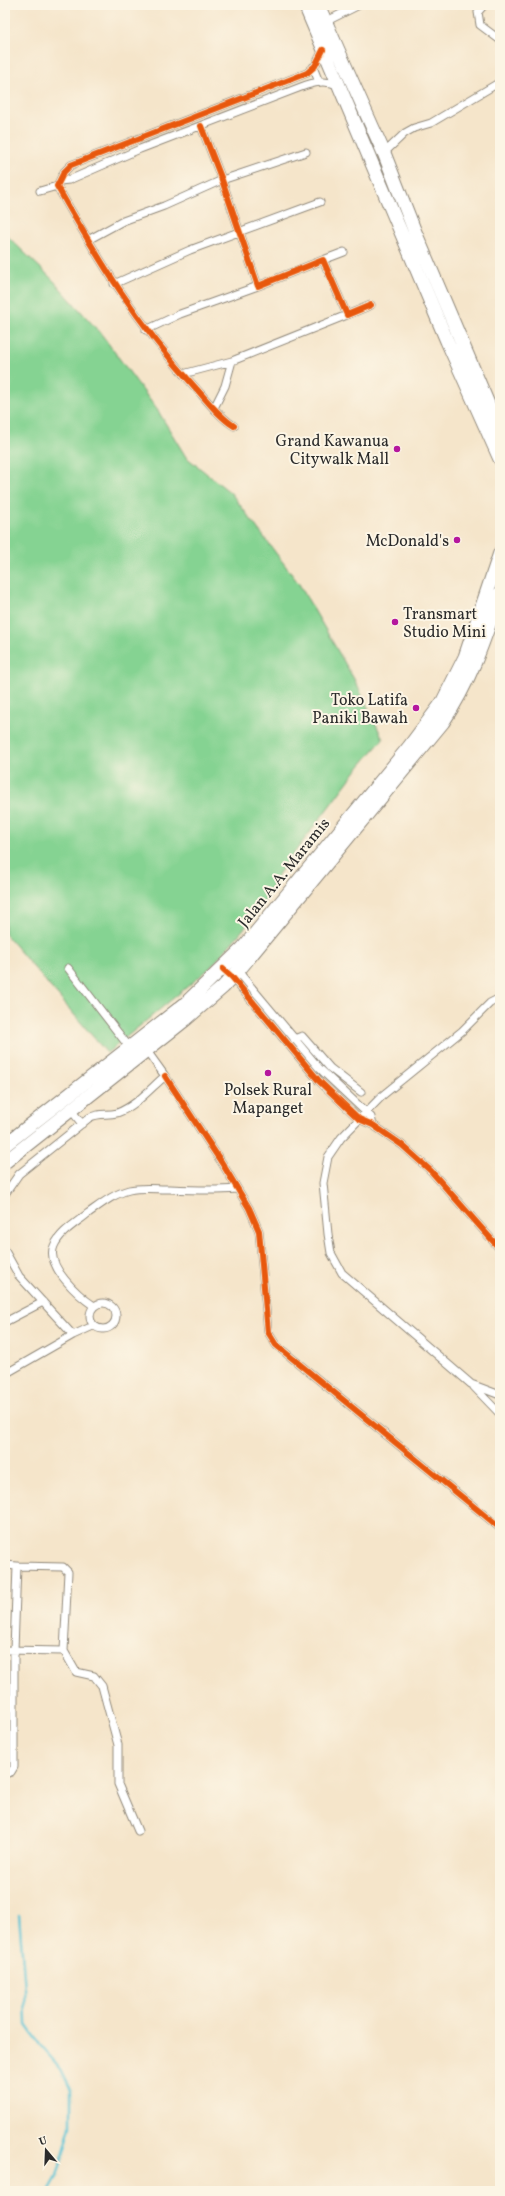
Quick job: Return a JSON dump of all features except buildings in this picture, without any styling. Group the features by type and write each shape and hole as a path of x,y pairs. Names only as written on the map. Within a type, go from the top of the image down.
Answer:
{"highway":[{"path":"305,5 447,341 500,460"},
{"path":"318,5 384,153 415,232 500,432"},
{"name":"Jalan A.A. Maramis","path":"5,1145 185,1004 231,970 409,748 442,703 464,657 500,552"},
{"path":"5,1162 147,1051 213,996 231,970 443,722 463,690 478,658 500,593"}],"street":[{"path":"325,22 348,7 359,5"},
{"path":"484,5 478,12 480,24 500,40"},
{"path":"234,426 214,408 146,330 114,284 88,240 59,184 64,172 71,165 219,109 307,73 313,67 324,50"},
{"path":"313,67 319,82"},
{"path":"40,191 222,117 301,87 319,82 328,82 338,85"},
{"path":"384,153 405,133 414,128 431,123 500,82"},
{"path":"219,109 222,117"},
{"path":"174,125 178,135"},
{"path":"201,126 222,180 258,286"},
{"path":"88,240 123,221 164,206 222,180 306,152"},
{"path":"114,284 142,270 320,202"},
{"path":"146,330 180,314 258,286 344,252"},
{"path":"323,260 347,315"},
{"path":"183,374 232,361 371,305"},
{"path":"214,408 225,386 232,361"},
{"path":"68,968 130,1048"},
{"path":"231,970 319,1068 371,1117 373,1125"},
{"path":"231,970 319,1081 359,1119 373,1125 402,1145 431,1171 500,1249"},
{"path":"500,998 490,1003 462,1031 404,1077 359,1119 341,1138 328,1157 324,1171 323,1183 328,1234 335,1263 352,1284 471,1384 500,1414"},
{"path":"294,1039 302,1036 330,1068 361,1092"},
{"path":"147,1051 165,1076 249,1208 260,1231 268,1332 276,1345 500,1528"},
{"path":"5,1194 19,1174 82,1124 98,1114 115,1114 127,1108 165,1076"},
{"path":"71,1110 82,1124"},
{"path":"94,1306 66,1281 57,1268 53,1256 54,1247 60,1237 73,1225 106,1200 130,1190 151,1188 212,1191 236,1189"},
{"path":"5,1251 7,1262 73,1335"},
{"path":"5,1322 43,1302"},
{"path":"5,1374 73,1335 93,1326 104,1330 109,1328 116,1320 114,1309 110,1305 104,1303 94,1306 89,1316 93,1326"},
{"path":"471,1384 500,1395"},
{"path":"5,1565 63,1567 68,1572 64,1651 76,1672 94,1676 102,1686 118,1745 118,1784 138,1831"},
{"path":"5,1774 11,1772 14,1767 14,1650 17,1566"},
{"path":"5,1650 64,1651"}],"green space":[{"path":"5,234 52,279 102,335 158,411 186,457 231,493 299,584 354,679 383,739 355,772 279,873 260,910 210,968 107,1053 5,934"}],"waterway":[{"path":"19,1915 25,1989 26,2025 40,2045 61,2069 71,2089 71,2126 57,2177 49,2191"}],"cycle path":[{"path":"234,426 217,412 193,385 136,314 103,265 57,186 64,172 71,165 307,73 315,66 323,50"},
{"path":"201,126 222,180 258,286 323,260 347,315 371,305"},
{"path":"223,969 232,977 319,1081 359,1119 373,1125 402,1145 431,1171 500,1249"},
{"path":"165,1076 222,1163 249,1208 259,1231 268,1332 276,1345 500,1528"}],"place":[{"name":"Grand Kawanua Citywalk Mall","path":"397,449"},
{"name":"McDonald's","path":"457,540"},
{"name":"Transmart Studio Mini","path":"395,622"},
{"name":"Toko Latifa Paniki Bawah","path":"416,708"},
{"name":"Polsek Rural Mapanget","path":"268,1073"}]}
